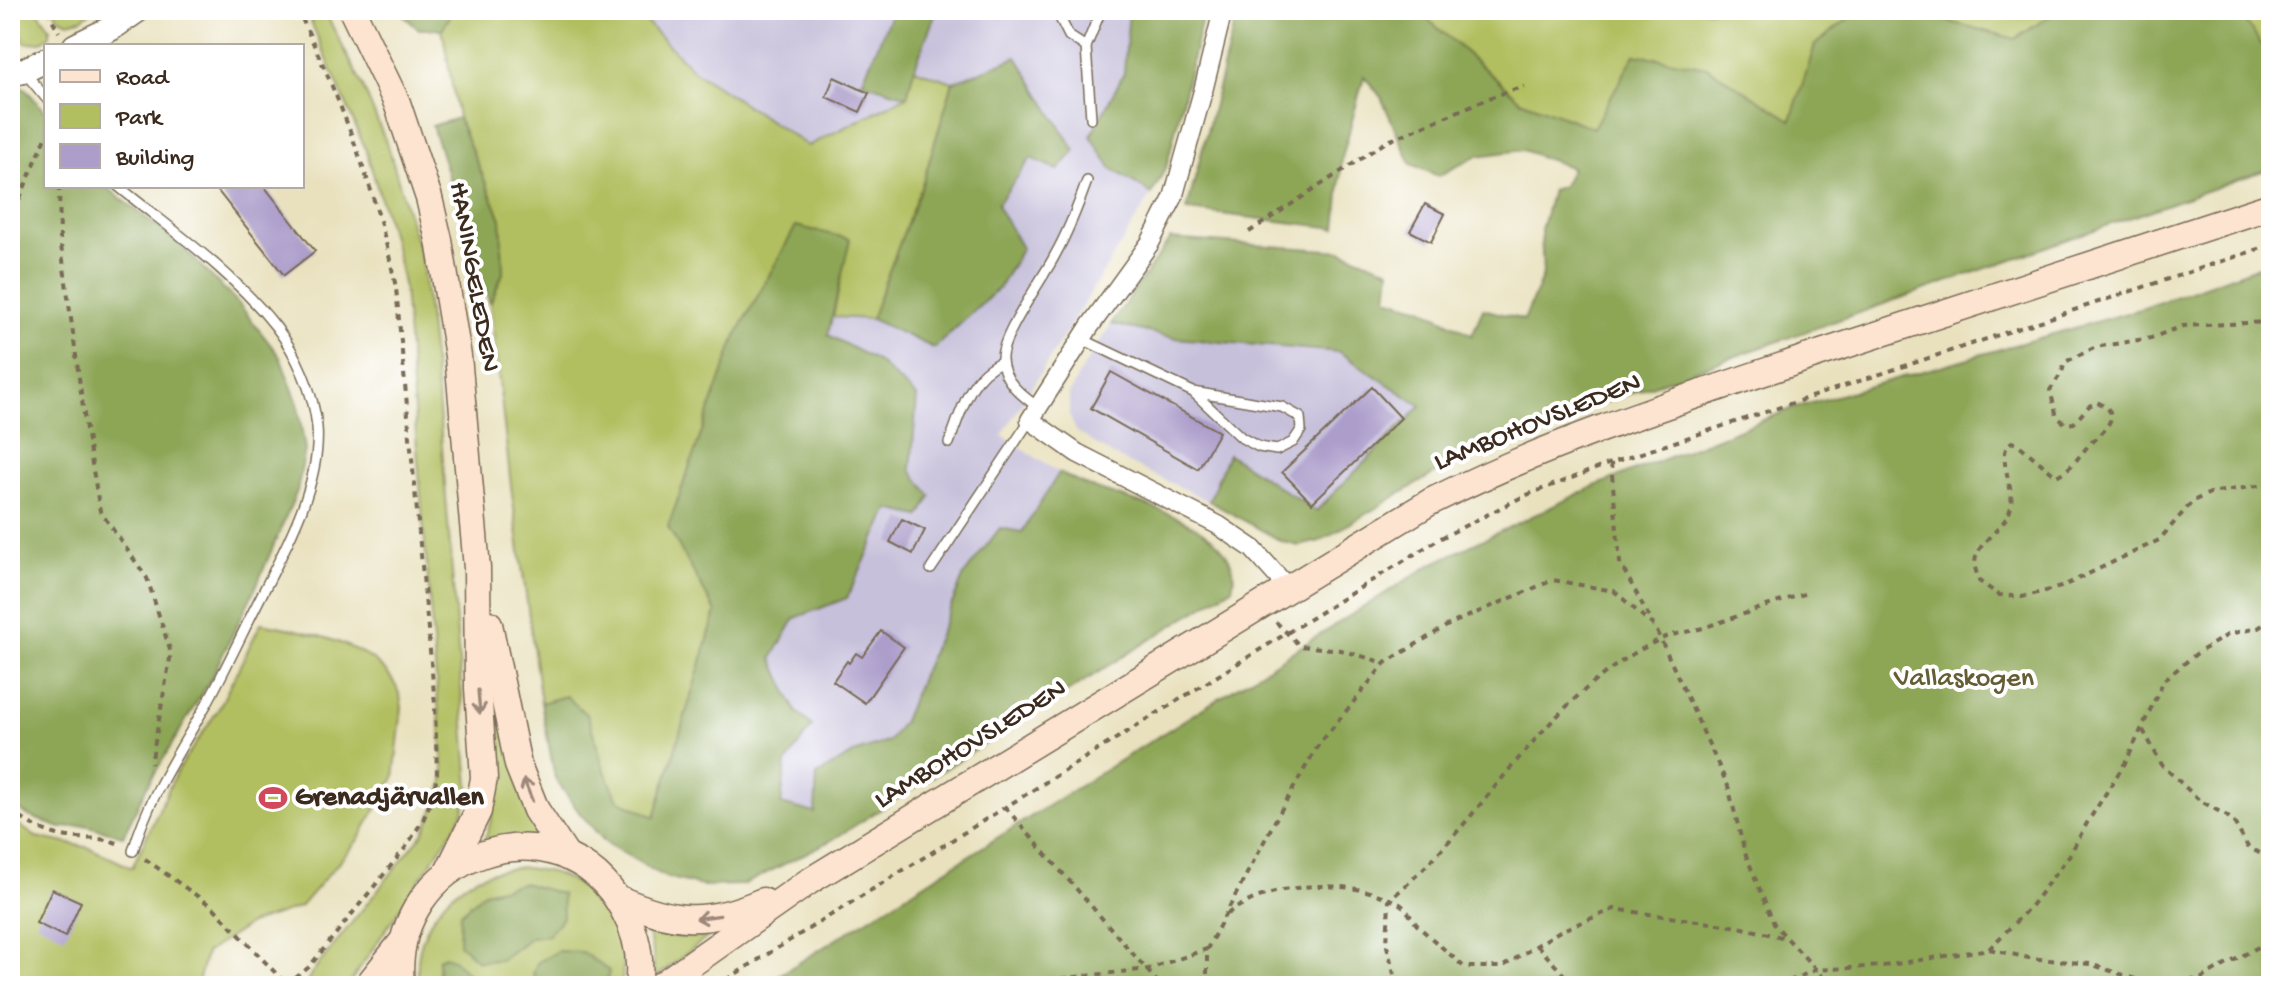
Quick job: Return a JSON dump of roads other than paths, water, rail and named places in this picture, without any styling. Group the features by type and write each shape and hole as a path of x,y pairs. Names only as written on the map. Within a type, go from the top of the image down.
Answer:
{"main road":[{"name":"HANINGELEDEN","path":"352,10 397,103 429,198 458,356 477,568 478,688 484,778 478,811 448,872"},
{"name":"LAMBOHOVSLEDEN","path":"660,986 808,882 1430,502 1496,469 1563,441 2271,206"},
{"name":"HANINGELEDEN","path":"477,568 518,765 536,810 567,857"},
{"path":"401,986 399,968 402,942 411,915 427,891 448,872 475,856 505,848 537,849 567,857 595,874 617,898 631,924 639,952 638,986"},
{"name":"LAMBOHOVSLEDEN","path":"617,898 652,913 682,919 704,919 755,905 808,882"},
{"path":"367,986 402,942"}],"street":[{"path":"79,44 112,28 138,10"},
{"path":"1223,10 1173,198 1150,243 1034,413 1077,453 1218,525 1252,548 1288,588"},
{"path":"26,73 44,61"}],"lane":[{"path":"1056,10 1069,36 1086,47"},
{"path":"1091,118 1086,47 1101,10"},
{"path":"26,73 44,96"},
{"path":"931,569 1034,413 1011,383 1001,362 1005,343 1057,252 1087,181"},
{"path":"121,188 201,252 276,328 297,362 311,397 317,427 310,483 275,569 205,705 169,764 140,826 133,851"},
{"path":"1082,339 1193,392 1282,407 1300,417 1301,430 1293,442 1277,450 1259,447 1242,438 1193,392"},
{"path":"949,443 971,388 989,367 1001,362"}],"place":[{"name":"Grenadjärvallen","path":"273,798"}],"park label":[{"name":"Vallaskogen","path":"1964,679"}]}
